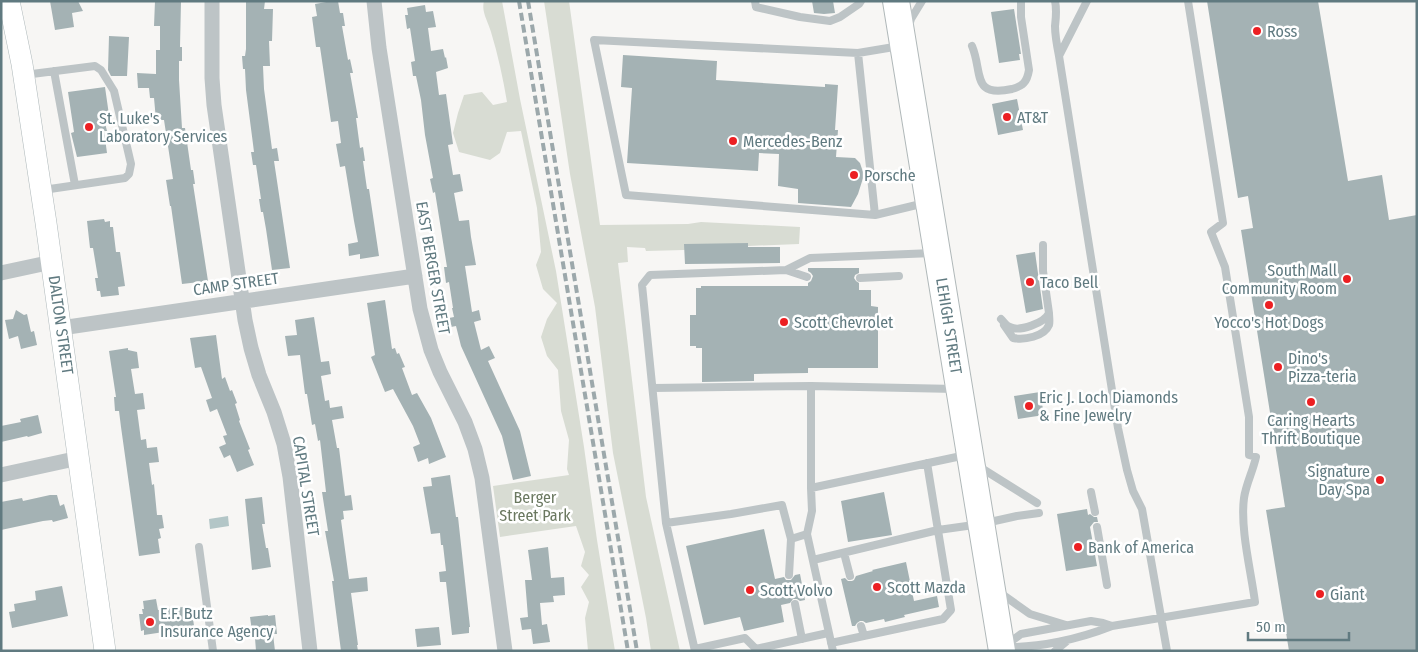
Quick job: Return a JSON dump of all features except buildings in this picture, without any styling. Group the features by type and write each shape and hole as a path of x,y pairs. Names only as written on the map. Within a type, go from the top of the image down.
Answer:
{"highway":[{"name":"LEHIGH STREET","path":"896,1 982,524 991,585 997,650"}],"main road":[{"name":"DALTON STREET","path":"9,1 8,31 23,75 62,328 103,650"}],"street":[{"name":"CAPITAL STREET","path":"212,1 214,105 250,348 284,444 290,477 310,651"},
{"name":"EAST BERGER STREET","path":"374,1 379,48 424,327 440,372 465,422 482,478 504,651"},
{"path":"1,273 52,262"},
{"name":"CAMP STREET","path":"62,328 415,276"},
{"path":"1,475 79,458"}],"lane":[{"path":"755,1 756,7 800,17 830,21 840,17 859,2"},
{"path":"922,1 911,20 904,46 858,53 594,40 626,195 875,215 929,202"},
{"path":"972,46 983,86 996,92 1018,87 1025,83 1029,70 1021,17 1021,1"},
{"path":"1055,1 1057,11 1056,38 1118,428 1133,491 1142,509 1167,651"},
{"path":"1059,56 1088,1"},
{"path":"997,650 1024,648 1094,633 1112,626 1255,602 1243,518 1244,497 1254,470 1256,457 1249,455 1249,417 1225,267 1211,232 1223,223 1188,1"},
{"path":"858,53 875,215"},
{"path":"23,75 95,66 101,70 114,91 131,164 129,174 125,178 41,190"},
{"path":"54,71 74,185"},
{"path":"1001,319 1008,327 1013,329 1040,323 1048,317 1043,271 1043,246"},
{"path":"786,270 810,258 937,252"},
{"path":"807,277 786,270 650,275 642,285 666,523 695,650 745,638 756,649 828,633"},
{"path":"860,278 899,276"},
{"path":"653,388 812,386 960,389"},
{"path":"812,386 812,511 808,534 832,647 864,636 944,619 950,610 927,463"},
{"path":"811,488 927,463 971,458 1037,503"},
{"path":"1091,492 1094,512"},
{"path":"666,523 731,514 782,504 792,538 789,574"},
{"path":"813,560 938,530 1039,513"},
{"path":"1097,527 1107,585"},
{"path":"792,538 808,534"},
{"path":"200,547 213,651"},
{"path":"844,553 850,576"},
{"path":"991,585 1030,614 1068,625"},
{"path":"795,604 802,639"},
{"path":"997,650 1021,634 1091,621 1103,622 1112,626"},
{"path":"861,626 864,636"},
{"path":"1055,651 1069,639"}],"green space":[{"name":"Berger Street Park","path":"484,1 502,1 520,99 556,271 615,651 588,651 585,618 589,602 581,587 589,575 581,566 585,552 576,526 500,537 493,486 569,475 567,469 569,440 561,411 558,370 547,356 541,337 547,319 557,303 543,289 536,265 541,252 537,208 521,131 507,132 500,153 490,160 459,152 453,133 464,95 482,92 493,105 507,102 496,49 484,13"},
{"path":"544,1 569,1 600,225 688,224 701,222 800,227 799,244 748,246 748,243 684,250 646,251 645,248 627,247 628,262 618,263 646,497 680,651 651,651 613,453 595,307 570,174"}],"shaded area":[{"path":"228,516 229,526 210,529 209,519"}],"railway":[{"path":"519,1 628,651"},
{"path":"528,1 637,651"}],"place":[{"name":"Ross","path":"1257,31"},
{"name":"AT&T","path":"1007,117"},
{"name":"St. Luke's Laboratory Services","path":"89,127"},
{"name":"Mercedes-Benz","path":"733,141"},
{"name":"Porsche","path":"854,175"},
{"name":"South Mall Community Room","path":"1347,279"},
{"name":"Taco Bell","path":"1030,282"},
{"name":"Yocco's Hot Dogs","path":"1269,305"},
{"name":"Scott Chevrolet","path":"784,322"},
{"name":"Dino's Pizza-teria","path":"1278,367"},
{"name":"Caring Hearts Thrift Boutique","path":"1311,402"},
{"name":"Eric J. Loch Diamonds & Fine Jewelry","path":"1029,406"},
{"name":"Signature Day Spa","path":"1380,480"},
{"name":"Bank of America","path":"1078,547"},
{"name":"Scott Mazda","path":"877,587"},
{"name":"Scott Volvo","path":"750,590"},
{"name":"Giant","path":"1320,594"},
{"name":"E.F. Butz Insurance Agency","path":"150,622"}]}
